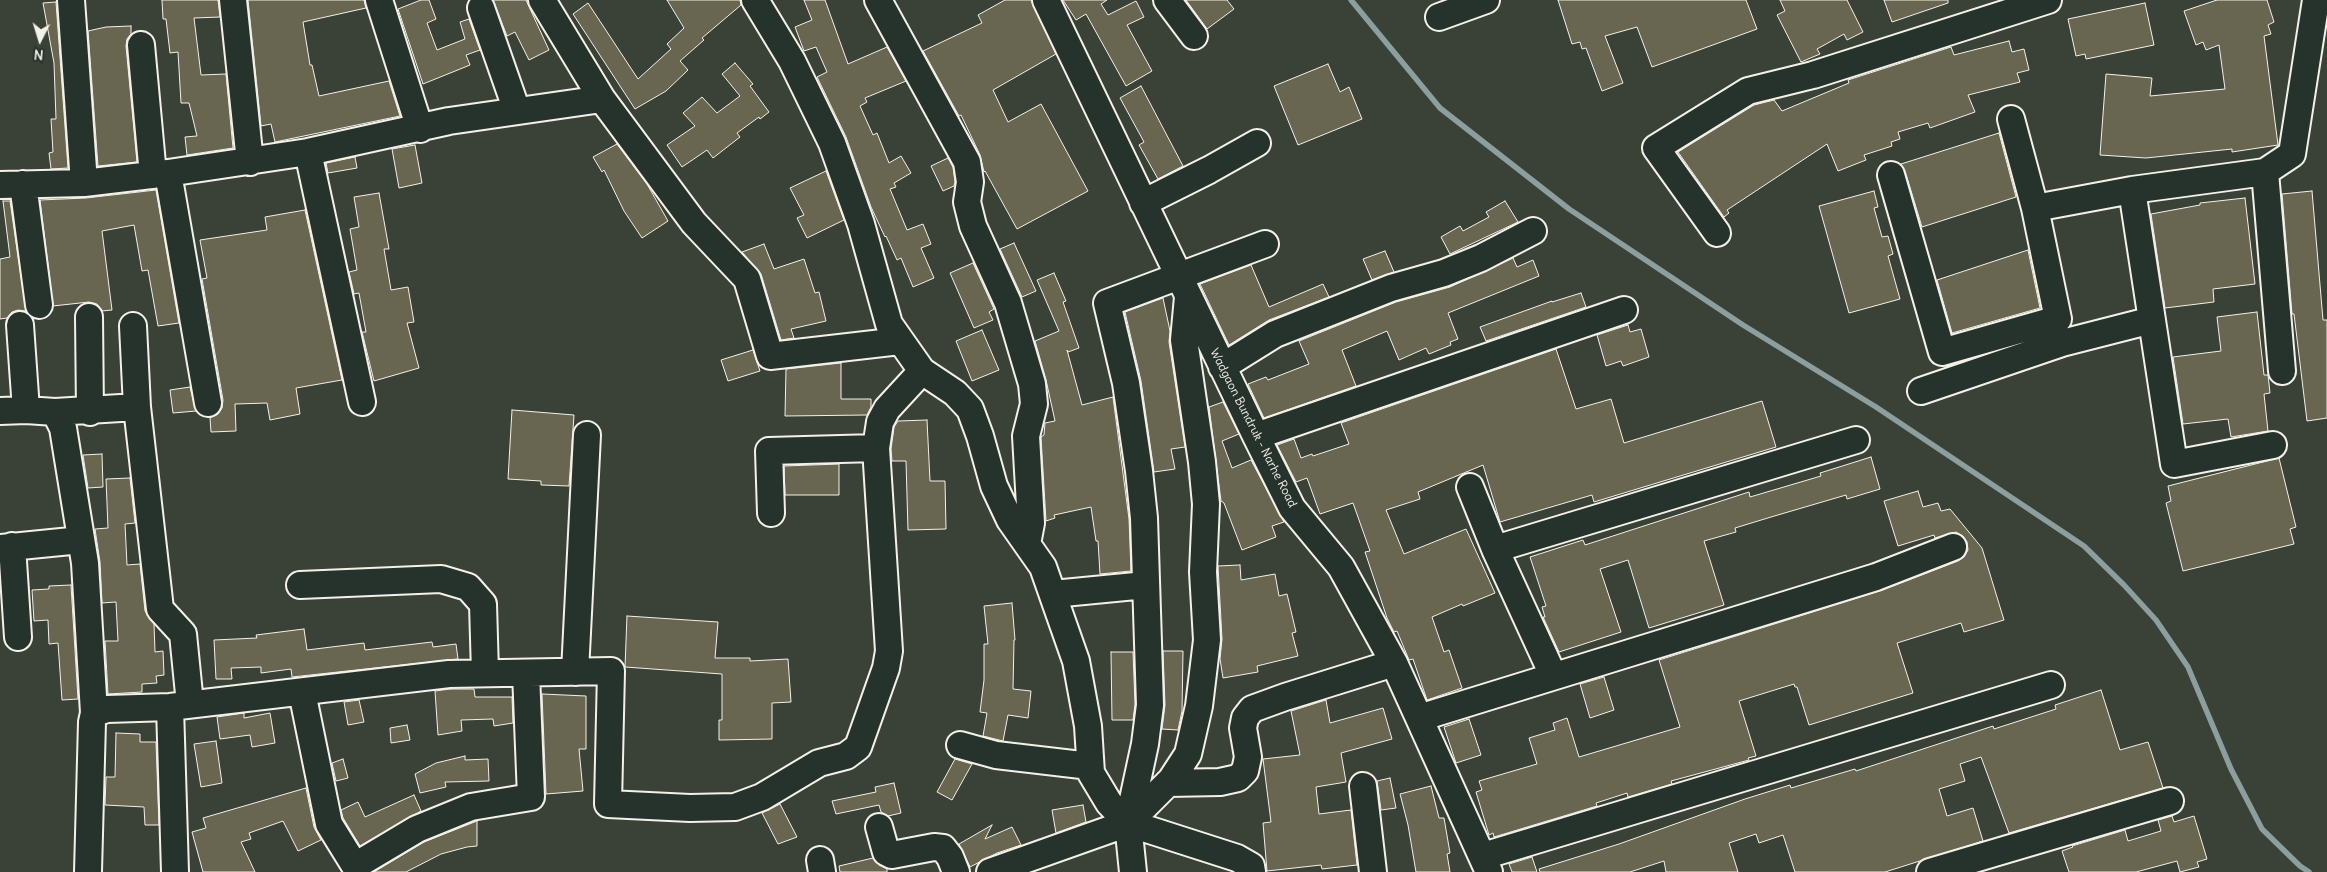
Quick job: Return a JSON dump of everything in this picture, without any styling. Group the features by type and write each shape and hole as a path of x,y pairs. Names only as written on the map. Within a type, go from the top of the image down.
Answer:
{"street":[{"path":"71,0 84,182"},
{"path":"233,0 250,162"},
{"path":"379,0 420,129"},
{"path":"542,0 602,99 694,223 747,279 770,356 900,340"},
{"path":"755,0 792,61 832,143 861,224 889,324 922,371 955,393 970,409 980,436 994,486 1010,520 1044,567 1076,661 1088,726 1091,773 1108,802 1128,823 1237,858 1251,866 1252,872"},
{"path":"878,0 967,162 970,182 968,202 972,226 1008,303 1032,384 1034,404 1026,436 1031,523 1027,544"},
{"name":"Wadgaon Bundruk - Narhe Road","path":"1046,0 1292,508 1341,567 1394,663 1486,864"},
{"path":"1167,0 1194,36"},
{"path":"1439,17 1486,0"},
{"path":"1717,233 1656,148 1748,91 1789,81 2048,0"},
{"path":"2035,208 2132,190 2265,172 2292,154 2316,0"},
{"path":"481,8 517,111"},
{"path":"142,45 161,174 208,403"},
{"path":"39,305 12,184 84,182 250,162 420,129 449,121 602,99"},
{"path":"1942,352 2058,319 2035,208 2011,119"},
{"path":"1143,203 1209,170 1257,143"},
{"path":"308,152 362,402"},
{"path":"2265,172 2282,371"},
{"path":"1891,175 1951,380"},
{"path":"2132,190 2174,464 2273,446"},
{"path":"1222,366 1275,334 1391,288 1444,273 1481,258 1533,231"},
{"path":"1133,872 1128,823 1145,744 1150,706 1146,585 1139,471 1126,383 1108,303 1183,286 1265,244"},
{"path":"990,872 1128,823 1168,783 1188,754 1199,706 1207,640 1203,572 1206,504 1202,462 1184,340 1183,286"},
{"path":"1256,436 1624,310"},
{"path":"89,318 90,412"},
{"path":"1921,391 2062,342 2152,320"},
{"path":"20,324 26,410"},
{"path":"133,326 137,407 160,609 183,634 175,872"},
{"path":"94,712 107,709 180,706 449,674 611,671 608,804 690,808 735,807 762,797 819,764 846,756 858,747 886,668 889,651 876,448 880,422 887,409 922,371"},
{"path":"0,411 90,412 137,407"},
{"path":"55,412 63,428 86,563 94,712 88,872"},
{"path":"575,672 587,435"},
{"path":"1494,550 1856,440"},
{"path":"771,513 769,451 876,448"},
{"path":"1470,487 1494,550 1553,676"},
{"path":"18,637 6,547 81,540"},
{"path":"1419,718 1876,577 1954,547"},
{"path":"300,586 441,579 468,587 482,604 485,673"},
{"path":"1053,594 1146,585"},
{"path":"1168,783 1220,782 1238,778 1245,771 1248,757 1243,728 1246,718 1252,709 1285,696 1394,663"},
{"path":"302,692 329,824 355,866 416,829 471,807 531,797 526,673"},
{"path":"1486,864 2051,685"},
{"path":"960,745 996,755 1090,766"},
{"path":"1363,786 1373,872"},
{"path":"1930,872 2170,801"},
{"path":"879,827 886,852 892,855 934,847 943,848 950,857 956,872"}],"building":[{"path":"162,0 218,0 220,17 194,18 201,75 226,74 233,148 187,155 185,137 197,136 189,103 181,103 178,52 170,53 166,19 163,19"},
{"path":"248,0 364,0 366,8 303,22 310,65 312,65 319,96 389,81 400,116 275,142 271,124 261,126"},
{"path":"421,0 429,0 436,19 427,23 437,50 465,39 460,22 469,19 480,50 466,55 470,65 423,84 398,9"},
{"path":"493,0 526,0 549,50 529,60 515,32 507,36"},
{"path":"667,0 740,0 741,5 702,38 704,40 680,61 688,70 666,91 635,109 573,14 588,3 638,79 671,49 667,44 684,28"},
{"path":"804,0 825,0 848,64 887,47 906,81 865,98 867,102 860,106 873,135 877,133 889,163 901,156 911,173 894,183 896,187 890,189 907,230 923,224 931,244 921,248 934,278 913,287 901,258 897,260 871,207 846,137 817,77 827,72 816,47 804,51 795,27 812,20"},
{"path":"1005,0 1031,0 1056,54 993,90 1008,122 1041,104 1088,191 1017,229 984,172 980,155 961,115 959,116 923,51 982,23 978,15"},
{"path":"1063,0 1107,0 1101,4 1108,15 1136,1 1144,17 1127,25 1152,71 1126,86 1086,14 1076,20"},
{"path":"1186,0 1227,0 1234,9 1207,29"},
{"path":"1558,0 1746,0 1757,29 1652,67 1637,27 1605,36 1623,83 1602,91 1586,48 1582,49 1580,42 1572,44"},
{"path":"1780,0 1847,0 1863,32 1847,40 1844,34 1817,49 1820,54 1801,62 1777,15 1785,11"},
{"path":"1884,0 1948,0 1948,3 1892,22"},
{"path":"2217,0 2267,0 2274,22 2268,25 2271,34 2264,36 2278,145 2232,152 2232,149 2146,158 2100,155 2106,74 2152,78 2150,96 2225,89 2219,45 2206,50 2203,42 2196,45 2184,11"},
{"path":"56,2 68,168 51,169 49,153 53,152 51,119 56,119 54,63 43,3"},
{"path":"2145,3 2154,45 2086,59 2085,54 2076,56 2068,19"},
{"path":"131,26 131,34 127,39 126,46 137,162 98,166 88,31 106,27"},
{"path":"2009,41 2012,52 2024,49 2029,70 2017,73 2020,82 1968,95 1975,112 1930,128 1928,123 1898,132 1900,139 1891,142 1892,146 1864,155 1866,160 1838,171 1827,144 1727,210 1729,213 1724,217 1678,152 1754,105 1774,100 1782,111 1849,83 1848,80 1951,47 1954,55"},
{"path":"735,63 753,84 750,86 769,112 737,133 740,137 713,158 707,150 682,167 667,145 695,126 683,113 702,97 717,113 740,96 722,74"},
{"path":"1328,64 1340,92 1349,87 1362,119 1298,145 1274,86"},
{"path":"1141,86 1183,166 1158,179 1139,145 1144,142 1120,98"},
{"path":"1999,133 2016,197 1922,227 1905,171 1901,164"},
{"path":"617,144 647,184 668,221 642,238 624,211 604,170 602,172 593,157"},
{"path":"415,145 422,183 399,188 392,149"},
{"path":"355,157 357,168 328,173 326,163"},
{"path":"948,158 953,167 955,182 954,186 943,191 931,166"},
{"path":"826,171 844,220 807,238 797,218 804,215 790,188"},
{"path":"156,190 179,323 158,326 148,270 142,271 134,225 102,231 112,310 102,311 97,304 89,302 53,306 40,200 86,198"},
{"path":"1874,191 1878,207 1874,208 1882,237 1888,236 1893,254 1888,256 1900,299 1849,313 1819,206"},
{"path":"2312,191 2323,320 2327,320 2327,418 2307,421 2294,314 2292,314 2282,194"},
{"path":"379,193 389,249 384,249 391,290 408,287 414,322 407,323 419,368 374,381 362,332 366,332 359,293 354,294 349,272 357,270 350,229 359,227 354,197"},
{"path":"2245,198 2255,284 2213,289 2214,302 2165,308 2151,214 2200,205 2200,203"},
{"path":"3,201 10,201 26,311 18,310 12,312 7,318 0,319 0,259 10,257"},
{"path":"1505,201 1518,222 1450,254 1441,237 1460,226 1463,231 1489,217 1486,212"},
{"path":"305,210 342,380 296,388 300,414 270,420 267,403 235,404 236,431 211,432 210,418 218,414 222,408 223,400 202,279 207,278 200,240 267,230 265,217"},
{"path":"1014,243 1036,291 1022,297 1000,249"},
{"path":"764,244 774,269 804,259 815,293 819,292 826,321 791,329 794,338 781,340 761,274 742,252"},
{"path":"2028,250 2040,308 1952,333 1937,280"},
{"path":"1385,251 1394,272 1372,280 1363,259"},
{"path":"1513,258 1517,267 1533,260 1539,276 1448,313 1458,339 1450,342 1451,345 1429,354 1426,348 1399,360 1387,331 1342,350 1356,386 1264,418 1248,384 1266,377 1268,380 1309,364 1299,341 1396,302 1450,287"},
{"path":"973,263 994,309 989,312 993,320 974,328 950,273"},
{"path":"1251,265 1269,307 1323,284 1329,297 1269,320 1229,345 1200,284"},
{"path":"1054,273 1066,301 1063,302 1079,348 1068,352 1067,350 1082,405 1113,397 1129,519 1131,571 1100,574 1098,541 1096,541 1091,507 1054,515 1055,518 1046,521 1041,437 1044,435 1045,423 1055,421 1035,341 1059,331 1037,280"},
{"path":"1581,293 1586,307 1486,341 1480,327 1552,301"},
{"path":"1163,298 1170,331 1169,342 1185,447 1171,449 1175,469 1154,472 1141,381 1125,312"},
{"path":"2257,312 2264,375 2268,375 2270,393 2264,394 2268,431 2231,437 2228,419 2183,424 2173,357 2221,351 2217,317"},
{"path":"1628,325 1630,332 1641,329 1649,357 1623,366 1621,361 1606,366 1597,335"},
{"path":"982,330 999,370 972,381 956,341"},
{"path":"1556,349 1576,409 1611,399 1624,443 1762,401 1776,447 1594,502 1592,495 1500,522 1483,465 1418,492 1420,499 1386,510 1404,554 1466,529 1495,593 1432,617 1444,652 1449,650 1462,688 1427,700 1413,659 1409,660 1397,631 1394,632 1387,618 1365,552 1370,551 1353,503 1320,514 1307,478 1296,482 1277,445 1294,439 1301,458 1349,444 1341,423"},
{"path":"753,350 760,371 728,381 721,360"},
{"path":"841,363 841,399 871,399 871,407 867,415 785,416 786,369"},
{"path":"190,387 196,411 173,413 170,390"},
{"path":"1223,402 1239,434 1222,441 1232,468 1251,460 1284,522 1272,526 1276,537 1242,550 1224,503 1221,501 1209,407"},
{"path":"512,410 574,415 569,486 541,485 541,481 508,479"},
{"path":"927,420 930,481 945,481 946,529 908,530 906,461 892,461 891,449 894,427 898,421"},
{"path":"102,454 103,487 88,488 83,455"},
{"path":"1871,457 1880,489 1847,499 1846,495 1771,517 1735,528 1736,532 1704,541 1724,605 1649,628 1628,560 1600,569 1621,632 1559,652 1543,617 1545,617 1542,607 1546,606 1530,557 1583,540 1585,545 1749,492 1750,497 1821,476 1820,473"},
{"path":"2279,458 2296,527 2290,529 2294,544 2183,571 2166,503 2171,501 2168,486"},
{"path":"839,464 839,495 785,495 784,466"},
{"path":"130,478 135,523 125,524 127,565 140,564 145,611 154,624 155,652 163,651 164,675 156,676 157,683 142,684 142,692 108,694 105,641 118,641 116,602 102,603 100,562 95,529 108,528 106,479"},
{"path":"1918,491 1923,507 1938,503 1941,511 1950,509 1982,548 2004,620 1964,632 1961,623 1897,643 1913,693 1809,725 1797,687 1794,684 1739,701 1756,756 1748,758 1749,760 1671,781 1672,784 1628,797 1627,793 1596,803 1597,806 1494,837 1493,833 1489,835 1476,792 1482,790 1479,781 1537,764 1529,738 1555,730 1553,723 1567,718 1579,757 1680,727 1659,660 1880,591 1964,557 1968,550 1967,542 1963,536 1956,532 1935,538 1934,535 1898,546 1884,501"},
{"path":"1240,565 1241,580 1275,574 1279,596 1287,594 1296,632 1292,633 1298,656 1257,666 1258,672 1223,678 1220,659 1222,639 1218,566"},
{"path":"71,585 78,699 62,700 58,643 49,644 48,620 34,621 32,590 49,589 49,586"},
{"path":"1012,603 1015,640 1013,689 1031,691 1028,718 1008,715 1003,741 983,736 987,713 980,712 984,680 984,644 988,644 984,606"},
{"path":"627,616 718,622 715,658 750,658 750,661 788,659 791,702 772,703 772,739 719,740 719,720 722,720 722,674 625,667"},
{"path":"304,629 307,650 364,643 365,650 432,642 433,647 456,644 458,659 292,677 291,669 261,673 261,667 231,668 232,679 216,679 214,640 257,638 256,635"},
{"path":"1163,651 1183,651 1182,711 1178,730 1162,729 1165,705"},
{"path":"1111,652 1133,652 1135,704 1133,720 1112,720"},
{"path":"1604,677 1614,710 1590,718 1580,684"},
{"path":"474,689 475,697 512,697 513,723 494,726 493,719 461,720 462,731 438,735 435,691"},
{"path":"2101,690 2120,750 2148,742 2163,788 2009,833 1981,757 1960,764 1965,781 1939,789 1947,816 1973,808 1983,841 1885,872 1795,872 1783,835 1759,843 1756,834 1729,843 1738,872 1666,872 1664,861 1630,872 1540,872 1539,869 1619,844 1790,785 1791,788 1855,769 1856,771 1993,726 1994,729 2056,709 2055,705"},
{"path":"542,694 586,696 586,749 579,749 583,791 546,794"},
{"path":"359,700 364,722 348,725 344,702"},
{"path":"1326,700 1330,723 1383,708 1392,739 1341,753 1346,782 1316,787 1319,814 1351,810 1357,865 1322,869 1321,865 1267,871 1263,823 1271,822 1263,759 1300,755 1291,711"},
{"path":"244,713 244,718 270,713 275,743 252,747 250,735 220,739 217,717"},
{"path":"1469,719 1481,755 1456,763 1444,727"},
{"path":"407,725 410,740 391,743 390,728"},
{"path":"116,733 140,734 140,742 156,742 159,825 145,825 144,807 105,805 106,777 115,777"},
{"path":"216,741 222,783 201,787 194,744"},
{"path":"465,756 465,760 488,759 489,781 445,782 446,787 420,793 415,774 436,763"},
{"path":"343,759 348,778 336,781 332,763"},
{"path":"955,759 972,764 952,800 937,792"},
{"path":"1390,778 1396,808 1381,810 1377,781"},
{"path":"894,783 901,813 888,816 881,812 879,805 836,814 832,801 876,792 875,787"},
{"path":"1431,786 1439,818 1444,818 1450,853 1447,854 1450,872 1416,872 1408,825 1400,794"},
{"path":"306,788 314,827 321,840 298,851 283,821 249,833 251,839 241,842 255,872 203,872 192,832 206,828 203,818"},
{"path":"414,795 421,811 360,846 343,818 341,810 358,802 365,817"},
{"path":"780,804 797,837 778,844 762,813"},
{"path":"1083,805 1086,822 1056,833 1052,810"},
{"path":"2172,816 2174,822 2194,816 2207,859 2197,862 2199,867 2180,872 2177,861 2136,872 2069,872 2062,851 2072,846 2125,830 2128,841 2161,831 2158,820"},
{"path":"477,821 477,846 441,854 406,872 374,872 424,842"},
{"path":"992,825 985,839 1012,827 1021,845 997,853 970,867 959,844"},
{"path":"1532,857 1537,872 1512,872 1509,864"},
{"path":"873,858 879,865 887,869 887,872 840,872 839,866"}],"waterway":[{"path":"1351,0 1440,108 1569,209 1743,325 1876,407 2084,546 2156,620 2188,667 2231,769 2262,829 2300,866 2309,872"}]}
